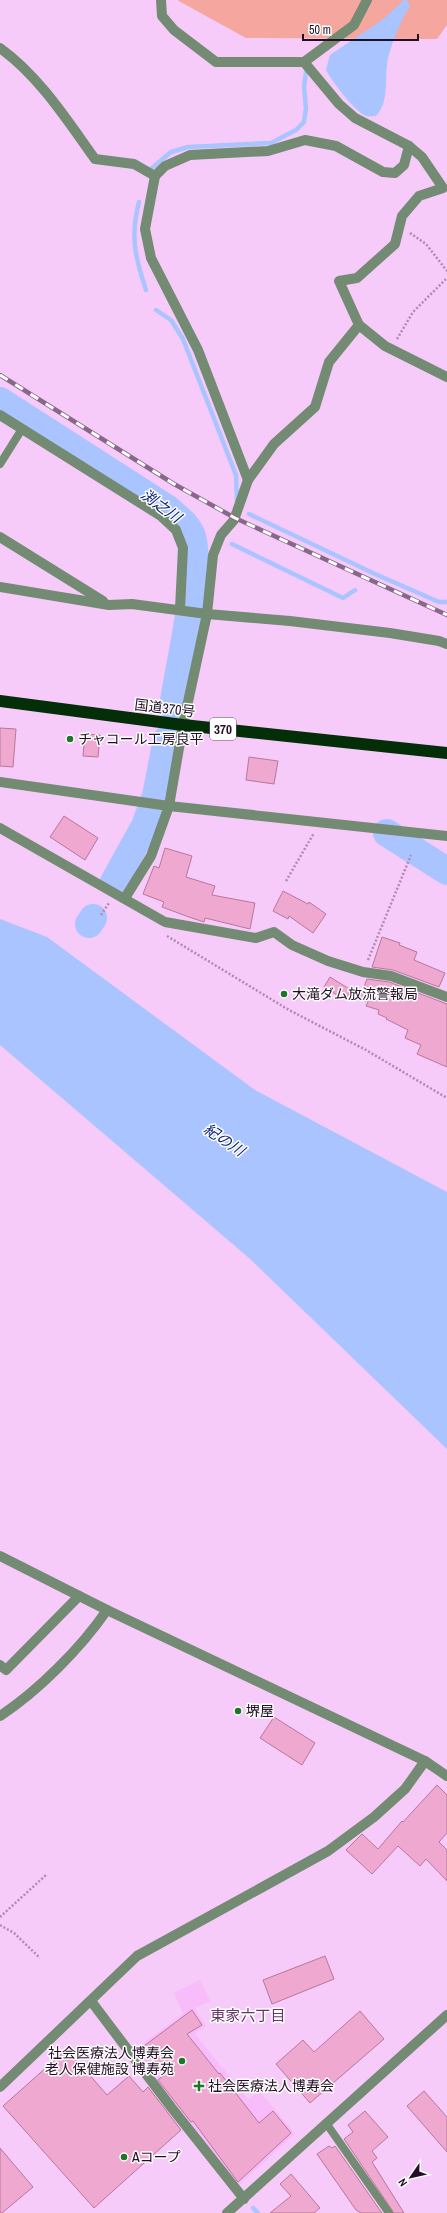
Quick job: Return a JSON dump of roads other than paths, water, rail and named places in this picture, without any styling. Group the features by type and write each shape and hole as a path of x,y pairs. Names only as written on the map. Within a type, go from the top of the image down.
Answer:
{"highway":[{"name":"国道370号","path":"0,701 183,725 447,753"}],"street":[{"path":"161,0 162,16 174,30 216,62 304,62 354,25 366,0"},
{"path":"0,48 14,58 58,107 95,159 134,164 154,176"},
{"path":"304,62 339,104 355,118 409,146 422,157 443,188 419,196 402,216 395,244 358,278 339,282 359,325 385,346 447,377"},
{"path":"248,480 198,350 151,258 145,229 154,176 165,166 190,155 268,152 304,140 336,146 383,172 395,173 404,165 409,146"},
{"path":"125,898 151,856 165,805 183,725 212,555 221,535 234,520 248,480 274,444 315,407 329,362 359,325"},
{"path":"0,415 161,516 176,530 183,548 182,610"},
{"path":"0,537 108,605"},
{"path":"0,587 108,605 132,604 390,633 439,641 447,644"},
{"path":"0,782 165,805 447,836"},
{"path":"0,828 165,922 256,938 274,932 292,945 315,956 363,972 391,976 447,997"},
{"path":"0,1556 107,1610 425,1761 447,1776"},
{"path":"0,1665 6,1670 79,1596"},
{"path":"0,1716 20,1703 90,1635 107,1610"},
{"path":"0,2087 142,1953 328,1851 374,1817 405,1789 425,1761"},
{"path":"91,2001 171,2107 244,2199"},
{"path":"227,2213 447,2015"}],"lane":[{"path":"0,464 22,429"},
{"path":"326,2123 389,2213"}],"water":[{"path":"404,0 407,0 410,6 397,31 388,58 386,89 383,104 376,116 367,116 361,113 350,102 329,75 326,70 330,55 382,20"},
{"name":"紀の川","path":"0,919 47,937 255,1090 447,1192 447,1449 249,1258 0,1045"}],"waterway":[{"path":"152,168 171,152 188,147 271,143 296,130 304,122 306,108 304,87 306,72"},
{"path":"139,202 136,214 134,236 139,267 146,290"},
{"path":"156,310 171,320 183,339 236,475 237,501"},
{"name":"渕之川","path":"0,401 168,509 184,523 189,530 194,548 192,591 189,617 173,706"},
{"path":"249,514 375,574 439,602 447,602"},
{"path":"232,544 343,598 355,590"},
{"path":"114,882 145,826 156,796 167,739"},
{"name":"渕之川","path":"387,833 447,871"},
{"path":"89,924 93,918"},
{"path":"253,2208 258,2213"}],"railway":[{"path":"0,375 174,484 235,518 447,615"}],"place":[{"name":"チャコール工房良平","path":"70,739"},
{"name":"大滝ダム放流警報局","path":"284,994"},
{"name":"堺屋","path":"238,1711"},
{"name":"社会医療法人博寿会 老人保健施設 博寿苑","path":"182,2061"},
{"name":"社会医療法人博寿会","path":"199,2086"},
{"name":"Aコープ","path":"124,2157"}],"district":[{"name":"東家六丁目","path":"248,2016"}]}
